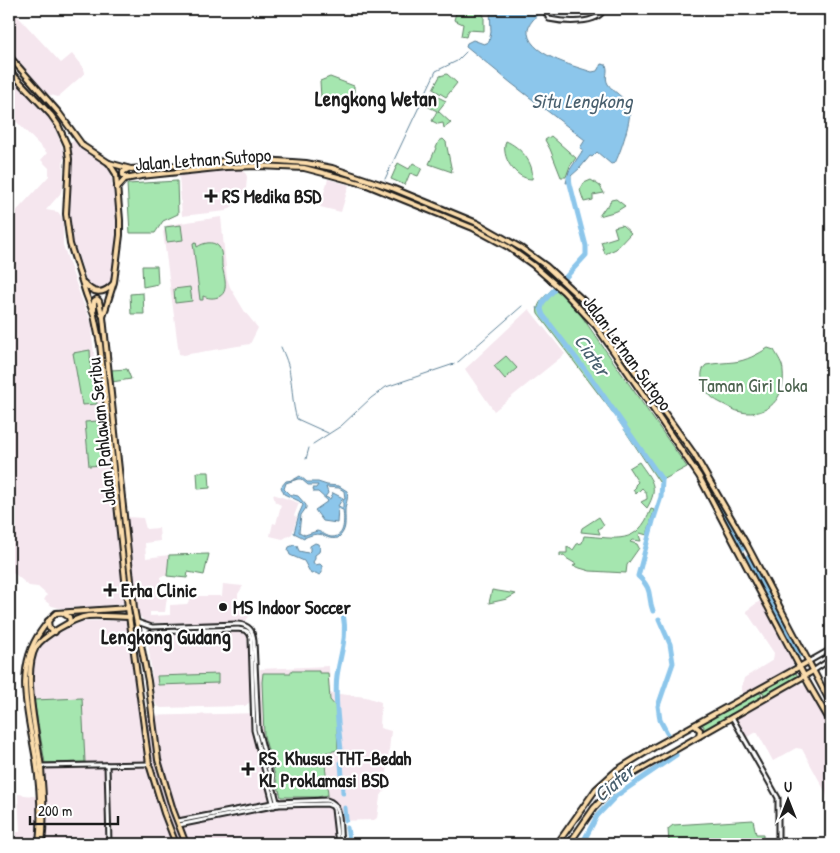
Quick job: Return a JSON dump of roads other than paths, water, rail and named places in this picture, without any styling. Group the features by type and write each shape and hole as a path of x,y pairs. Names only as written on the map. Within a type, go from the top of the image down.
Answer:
{"main road":[{"path":"9,56 59,113 83,146 109,163"},
{"name":"Jalan Pahlawan Seribu","path":"9,70 51,115 67,145 69,158 66,196 71,251 94,315 100,344 128,608 149,764 176,844"},
{"name":"Jalan Letnan Sutopo","path":"109,163 131,169 250,159 306,163 332,168 392,188 477,223 521,248 558,277 587,304 699,460 752,554 831,704"},
{"name":"Jalan Pahlawan Seribu","path":"109,163 116,174 120,230 114,282 103,317 134,608 148,681 158,760 173,810 186,844"},
{"name":"Jalan Letnan Sutopo","path":"117,188 121,182 128,178 226,167 304,168 367,185 473,228 508,247 564,291 596,326 699,476 831,723"},
{"path":"128,178 123,175 123,172 131,169"},
{"path":"81,280 90,290 100,293 107,290 114,282"},
{"path":"94,315 93,302 96,299 99,301 103,317"},
{"path":"606,341 611,337"},
{"path":"610,347 615,342"},
{"path":"740,552 748,547"},
{"path":"744,559 746,555 752,554"},
{"path":"40,844 42,814 40,766 26,703 26,661 32,646 48,621 56,613 128,608"},
{"path":"61,612 69,617 70,621 68,624"},
{"path":"42,814 31,698 32,660 36,647 47,636 87,616 130,617"},
{"path":"48,621 49,628 55,632"},
{"path":"796,658 802,660 804,655"},
{"path":"557,844 596,789 617,770 808,662"},
{"path":"569,844 594,808 624,779 813,671"},
{"path":"26,674 31,674"},
{"path":"808,683 810,677 818,679"},
{"path":"747,697 759,692 763,693 762,697 749,707"},
{"path":"694,725 700,730 699,736"},
{"path":"617,770 618,777 624,779"},
{"path":"164,813 170,815 173,810"}],"street":[{"path":"544,9 549,19 579,21 590,20 599,16 604,9"},
{"path":"747,9 831,12"},
{"path":"137,622 152,627 238,624 246,626 252,631 258,729 276,804"},
{"path":"152,627 152,632"},
{"path":"141,645 152,632 246,630 249,633 251,638 254,730 276,804"},
{"path":"808,662 831,649"},
{"path":"813,671 831,660"},
{"path":"732,716 778,798 778,844"},
{"path":"40,766 149,764"},
{"path":"107,765 109,844"},
{"path":"178,823 276,804 327,804 334,809 342,844"},
{"path":"338,830 338,844"}],"water":[{"name":"Situ Lengkong","path":"490,9 538,9 537,15 530,23 528,29 529,38 542,52 552,58 592,72 597,71 601,64 606,65 608,84 625,101 630,112 620,152 615,163 611,164 597,152 592,157 590,156 571,176 571,182 566,183 569,171 583,150 580,148 585,140 466,46 467,43 473,40 484,44 489,42 491,32"},
{"path":"549,9 590,9 589,13 565,15 553,14"},
{"path":"300,476 307,482 339,486 347,491 345,526 338,538 329,538 316,534 304,538 294,533 303,505 284,494 281,487 286,481","holes":["301,479 308,485 318,485 316,488 313,488 314,492 318,492 328,501 315,510 323,521 337,523 338,508 343,510 344,518 340,534 332,537 317,531 305,535 299,532 301,515 306,505 298,496 289,494 284,489 286,483","326,487 339,488 344,491 343,508 338,506 343,498 333,493 330,499 325,497 328,493"]},
{"path":"315,543 320,548 313,562 315,565 320,564 322,566 322,573 319,575 316,573 311,574 304,561 290,555 288,550 289,547 294,545 297,546 299,551 308,553 310,546"}],"waterway":[{"path":"385,179 436,71 457,61 466,52"},
{"name":"Ciater","path":"569,177 586,246 586,255 543,302 541,309 543,315 589,375 662,480 661,497 638,576 648,589 653,611"},
{"path":"458,362 522,306"},
{"name":"Ciater","path":"537,308 541,309"},
{"path":"281,347 289,368 297,419 328,433"},
{"path":"313,444 341,426 371,398 386,387 454,364"},
{"path":"306,459 309,448"},
{"path":"693,460 743,548"},
{"path":"748,557 800,655"},
{"path":"341,751 336,694 337,676 345,631 343,614"},
{"name":"Ciater","path":"659,619 670,644 673,663 658,706 660,720 667,733"},
{"name":"Ciater","path":"582,844 597,816 616,796 676,755"},
{"path":"341,762 343,793"},
{"path":"345,808 346,820"},
{"path":"347,828 350,844"}],"place":[{"name":"RS Medika BSD","path":"211,196"},
{"name":"Erha Clinic","path":"110,590"},
{"name":"MS Indoor Soccer","path":"223,607"},
{"name":"RS. Khusus THT-Bedah KL Proklamasi BSD","path":"248,769"}],"district":[{"name":"Lengkong Wetan","path":"376,99"},
{"name":"Lengkong Gudang","path":"166,637"}],"park label":[{"name":"Taman Giri Loka","path":"753,385"}]}
